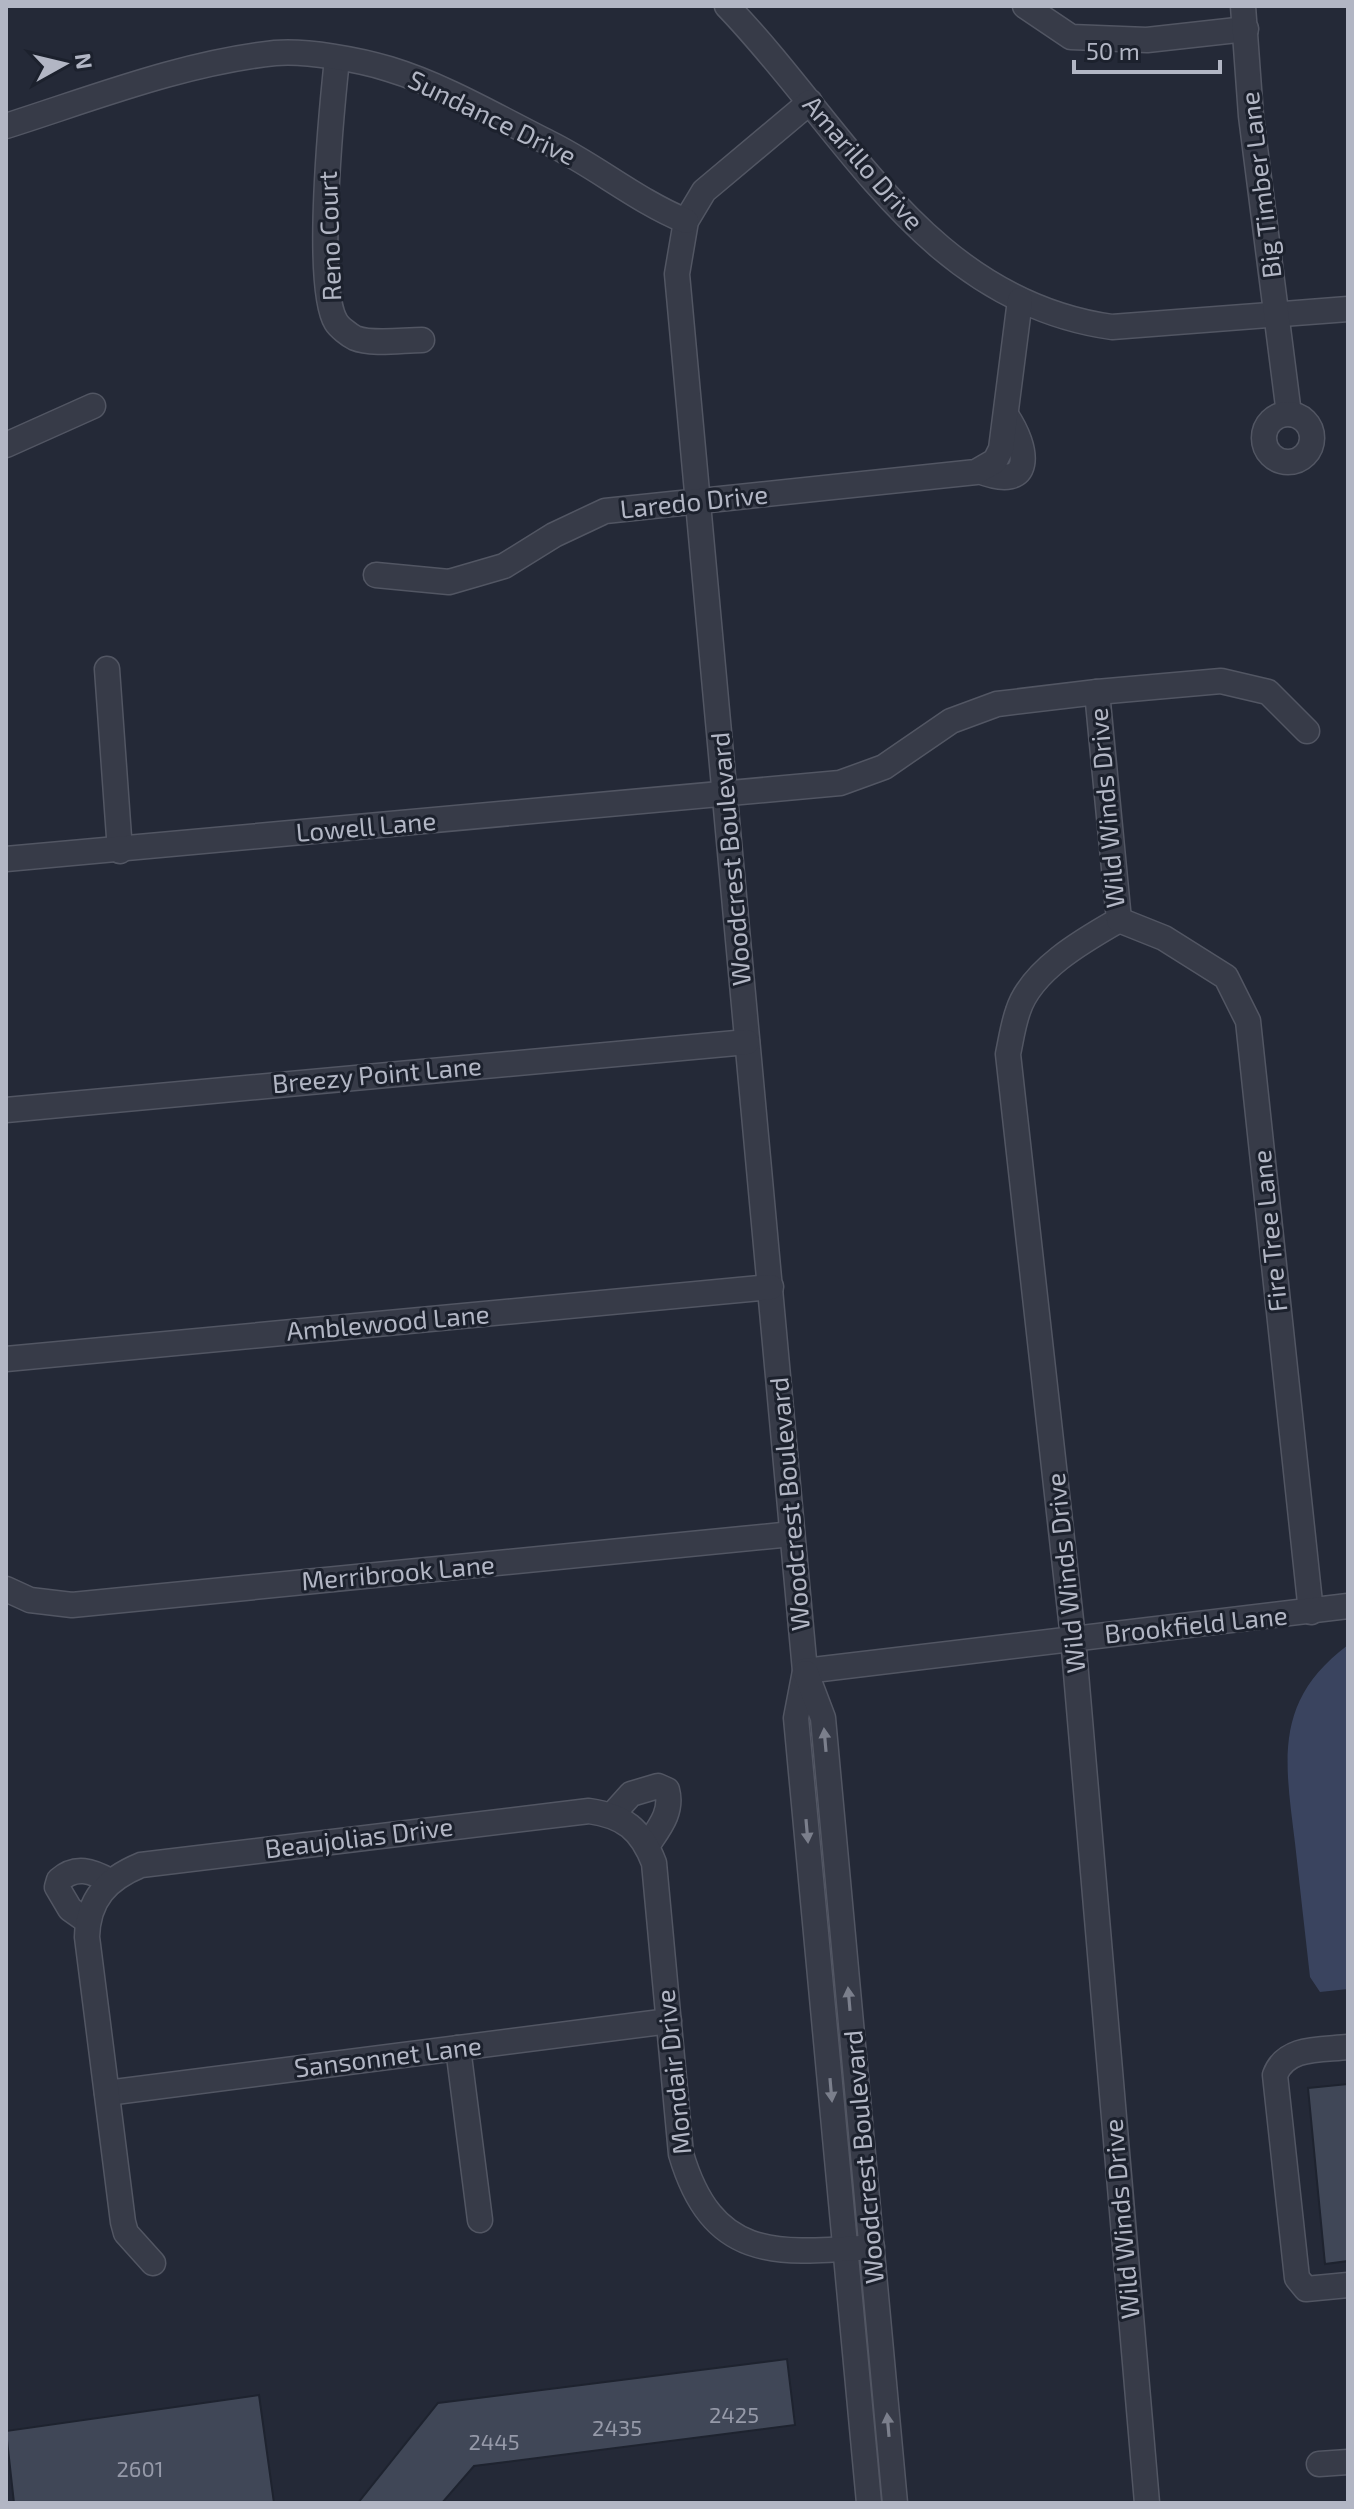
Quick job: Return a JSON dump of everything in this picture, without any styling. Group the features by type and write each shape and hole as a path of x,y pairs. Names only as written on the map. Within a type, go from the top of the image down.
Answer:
{"street":[{"name":"Amarillo Drive","path":"727,6 891,202 957,264 1020,300 1093,324 1112,327 1348,309"},
{"path":"1025,6 1071,37 1147,40 1245,18"},
{"name":"Big Timber Lane","path":"1245,18 1251,116 1289,414"},
{"name":"Sundance Drive","path":"6,126 192,69 278,53 337,59 388,69 452,94 560,148 666,213 686,221"},
{"name":"Reno Court","path":"337,59 327,153 327,268 331,309 336,323 356,338 422,340"},
{"name":"Woodcrest Boulevard","path":"810,102 726,169 704,191 686,221 677,274 805,1671 823,1718 895,2503"},
{"name":"Laredo Drive","path":"376,575 449,582 504,566 554,535 605,511 979,471 995,461 1001,449 1020,300"},
{"path":"6,445 93,406"},
{"path":"107,669 120,851"},
{"name":"Lowell Lane","path":"6,859 840,783 884,767 951,721 997,704 1097,692 1221,681 1268,692 1307,731"},
{"name":"Wild Winds Drive","path":"1097,692 1119,920 1082,942 1036,983 1018,1008 1008,1054 1073,1638 1147,2503"},
{"name":"Fire Tree Lane","path":"1119,920 1164,938 1226,977 1248,1021 1311,1612"},
{"name":"Breezy Point Lane","path":"6,1110 747,1042"},
{"name":"Amblewood Lane","path":"6,1359 771,1287"},
{"name":"Merribrook Lane","path":"6,1589 30,1600 72,1605 792,1534"},
{"name":"Brookfield Lane","path":"805,1671 1348,1606"},
{"name":"Woodcrest Boulevard","path":"805,1671 796,1718 869,2503"},
{"path":"658,1786 667,1790 670,1800 665,1818 647,1846 633,1826 613,1814 631,1794 658,1786"},
{"name":"Beaujolias Drive","path":"110,1881 141,1865 589,1811 613,1814"},
{"name":"Mondair Drive","path":"647,1846 654,1863 681,2154 691,2190 713,2220 745,2242 784,2251 872,2247"},
{"path":"87,1921 63,1901 57,1887 59,1880 77,1870 93,1872 110,1881 87,1921 123,2222 126,2233 153,2263"},
{"name":"Sansonnet Lane","path":"107,2093 669,2021"},
{"path":"1348,2047 1290,2056 1280,2062 1275,2075 1297,2278 1306,2289 1348,2285"},
{"path":"458,2048 480,2220"},
{"path":"1319,2464 1348,2462"}],"water":[{"path":"1348,1645 1348,1989 1320,1992 1310,1977 1291,1813 1290,1734 1307,1688 1324,1666"}],"building":[{"path":"1348,2084 1348,2261 1325,2264 1308,2088"},
{"path":"787,2359 795,2425 474,2466 442,2503 358,2503 438,2403"},
{"path":"259,2395 274,2503 14,2503 6,2431"}]}
